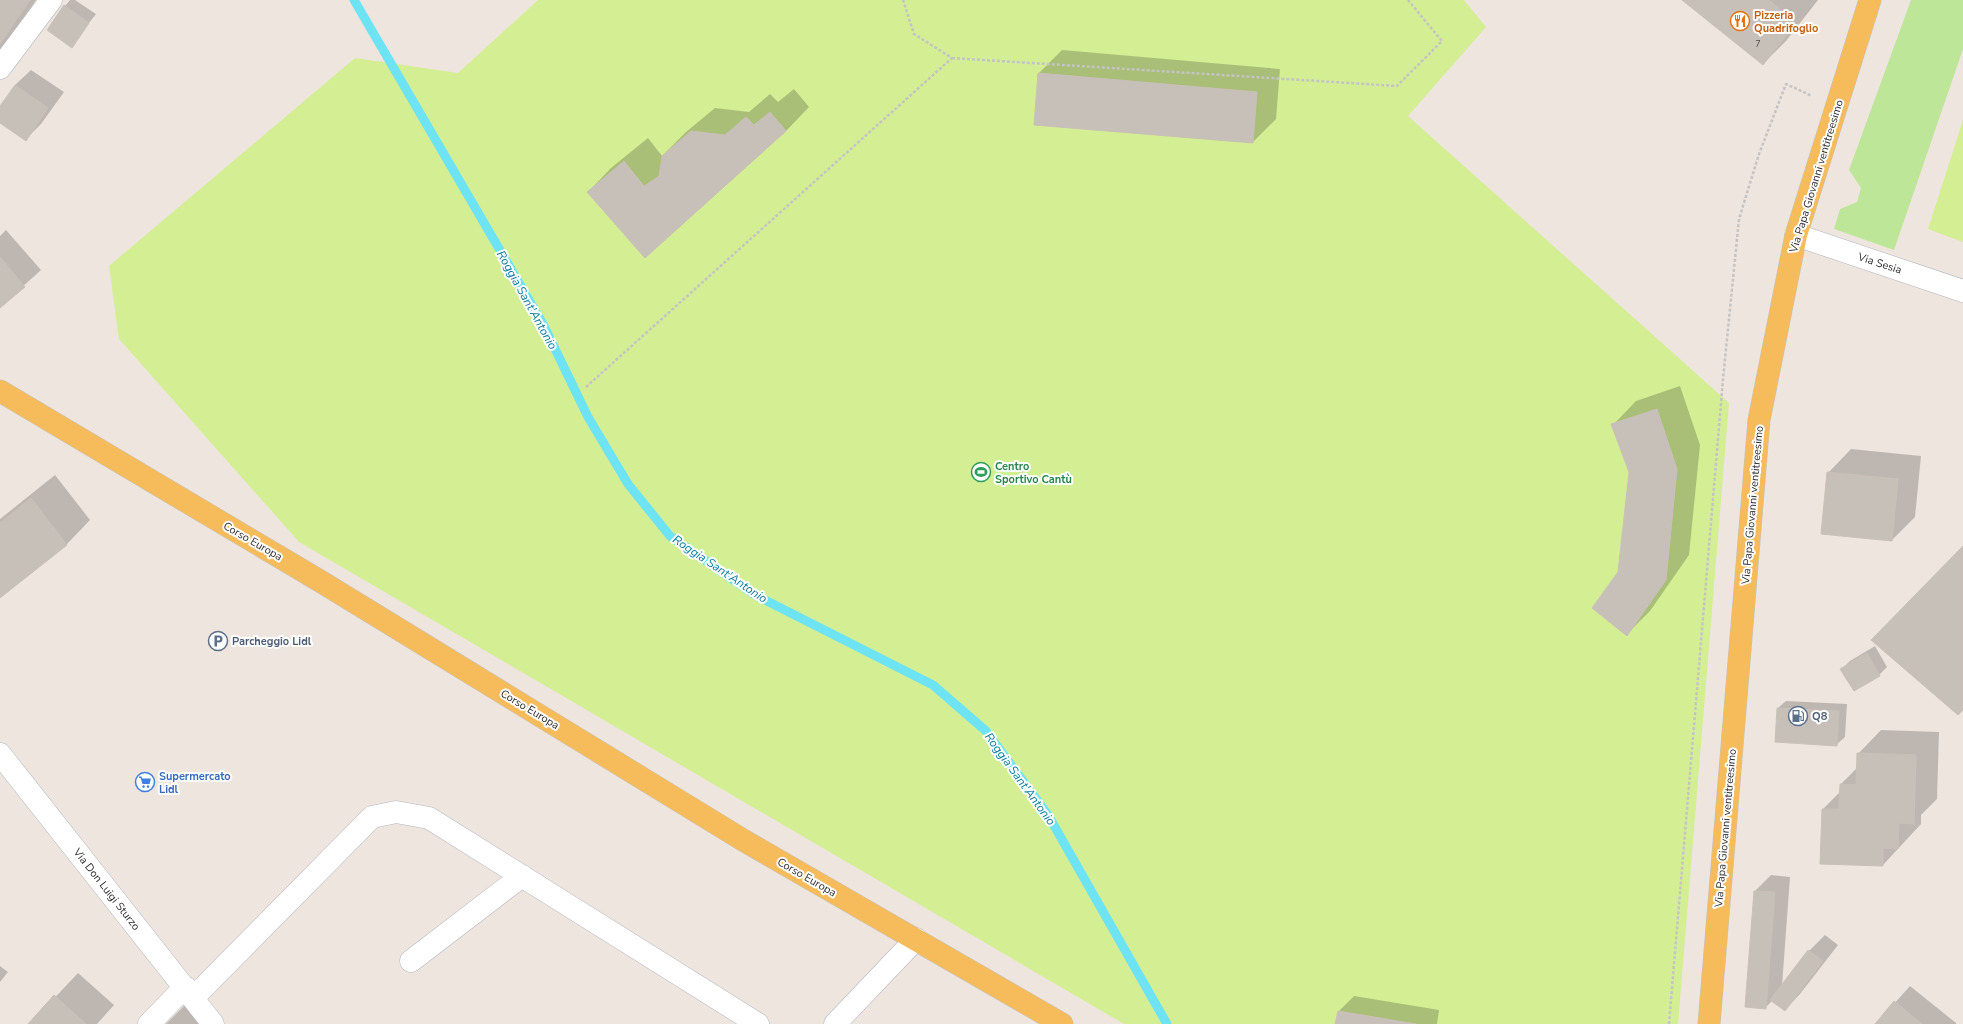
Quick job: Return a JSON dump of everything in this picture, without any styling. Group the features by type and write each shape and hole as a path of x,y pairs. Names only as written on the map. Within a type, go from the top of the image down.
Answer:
{"main road":[{"name":"Via Papa Giovanni ventitreesimo","path":"1709,1024 1759,420 1796,235 1837,107 1868,1"},
{"name":"Corso Europa","path":"0,391 320,581 743,840 1062,1024"}],"street":[{"path":"0,68 51,0"},
{"name":"Via Sesia","path":"1796,235 1963,291"},
{"name":"Via Don Luigi Sturzo","path":"0,754 213,1024"},
{"path":"149,1024 189,992 372,817 396,812 429,818 758,1024"},
{"path":"411,961 522,876"},
{"path":"835,1024 916,939"}],"path":[{"path":"903,0 914,34 952,58 1397,86 1442,41 1408,0"},
{"path":"586,387 952,58"},
{"path":"1669,1024 1721,395 1739,219 1759,154 1786,84 1837,107"}],"green space":[{"name":"Centro Sportivo Cantù","path":"538,0 1464,0 1486,27 1408,116 1729,403 1678,1024 1124,1024 299,542 119,339 109,266 355,58 458,73"},
{"path":"1911,0 1963,0 1963,49 1894,250 1834,229 1840,209 1857,202 1861,188 1849,170"},
{"path":"1963,120 1963,242 1928,229"}],"building":[{"path":"0,0 30,0 0,44"},
{"path":"1682,0 1769,0 1796,23 1763,65"},
{"path":"64,5 89,23 72,48 47,30"},
{"path":"1038,73 1257,92 1253,143 1034,125"},
{"path":"15,85 48,108 26,141 0,123 0,106"},
{"path":"770,112 786,131 645,258 587,192 624,161 644,186 659,176 662,156 691,131 725,135 746,117 754,125"},
{"path":"0,257 25,287 0,308"},
{"path":"1657,409 1677,469 1666,580 1627,636 1592,608 1618,572 1629,472 1611,424"},
{"path":"1827,472 1898,479 1892,541 1821,534"},
{"path":"31,498 67,545 0,598 0,523"},
{"path":"1963,546 1963,710 1958,715 1871,640"},
{"path":"1867,653 1880,676 1854,691 1840,669"},
{"path":"1777,708 1839,711 1837,746 1775,742"},
{"path":"1857,753 1916,755 1914,824 1899,823 1898,849 1883,848 1883,866 1820,864 1822,809 1839,809 1840,784 1856,785"},
{"path":"1754,891 1775,892 1766,1009 1745,1007"},
{"path":"1808,950 1823,961 1785,1011 1770,1000"},
{"path":"54,995 86,1024 28,1024"},
{"path":"1894,1001 1922,1024 1875,1024"},
{"path":"1338,1011 1416,1024 1335,1024"}],"waterway":[{"name":"Roggia Sant'Antonio","path":"354,0 543,324 588,417 628,484 670,536 755,595 933,685 986,731 1048,815 1167,1024"}],"place":[{"name":"Pizzeria Quadrifoglio","path":"1740,21"},
{"name":"Centro Sportivo Cantù","path":"981,472"},
{"name":"Parcheggio Lidl","path":"218,641"},
{"name":"Q8","path":"1798,716"},
{"name":"Supermercato Lidl","path":"145,782"}]}
